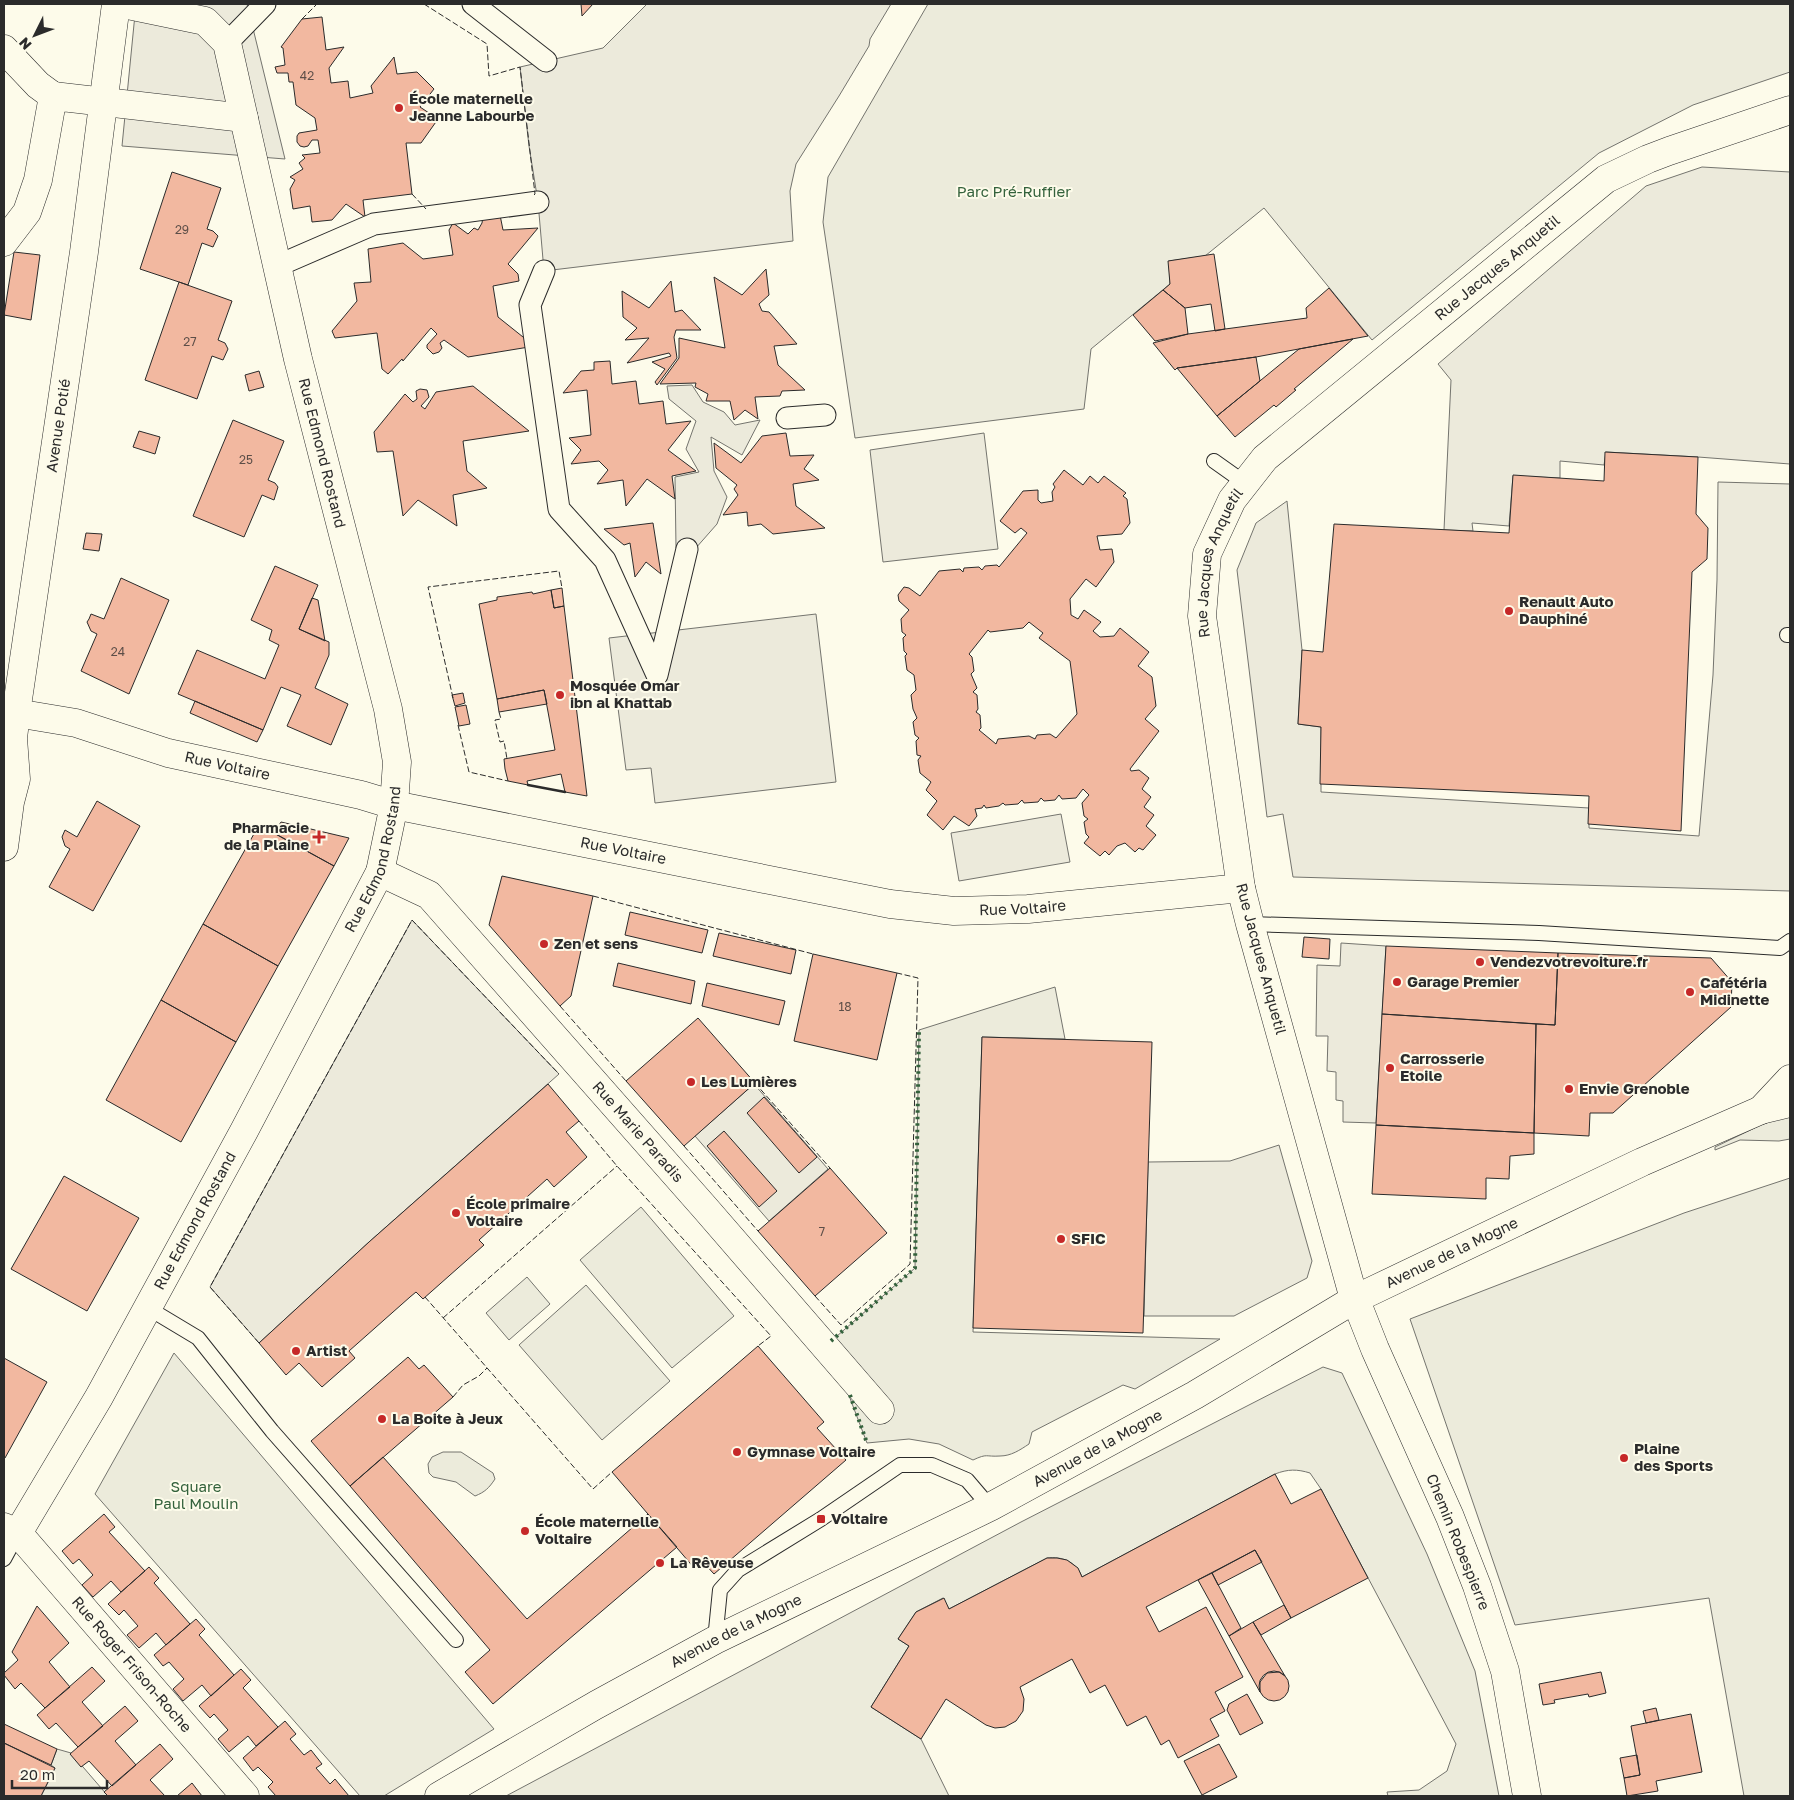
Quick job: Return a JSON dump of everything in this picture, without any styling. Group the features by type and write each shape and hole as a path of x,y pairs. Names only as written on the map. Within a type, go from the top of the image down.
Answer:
{"street":[{"name":"Avenue Potié","path":"4,847 10,802 16,779 10,711 84,252 116,4"},
{"path":"123,4 206,21 227,43 265,4"},
{"path":"476,5 546,61"},
{"name":"Rue Edmond Rostand","path":"11,1530 80,1432 244,1131 380,872 394,805 397,762 388,709 300,367 227,43"},
{"path":"4,49 38,85 53,96 244,118"},
{"path":"4,242 27,212 38,180 53,96"},
{"name":"Rue Jacques Anquetil","path":"1355,1299 1241,888 1202,616 1206,554 1232,500 1265,458 1606,179 1669,151 1790,110"},
{"path":"277,266 374,224 538,202"},
{"path":"544,271 530,305 559,508 605,560 657,675 687,549"},
{"path":"787,418 825,415"},
{"name":"Rue Voltaire","path":"10,711 76,723 168,753 361,795 394,805 890,904 954,911 1028,909 1241,888"},
{"name":"Rue Marie Paradis","path":"380,872 429,895 880,1410"},
{"name":"Avenue de la Mogne","path":"1760,1110 1790,1079"},
{"name":"Avenue de la Mogne","path":"439,1796 596,1705 715,1640 990,1507 1195,1394 1355,1299 1642,1162 1760,1110 1790,1103"},
{"name":"Chemin Robespierre","path":"1355,1299 1379,1358 1450,1517 1477,1586 1505,1671 1527,1796"},
{"name":"Rue Roger Frison-Roche","path":"11,1530 245,1796"}],"lane":[{"path":"1214,461 1245,483"},
{"path":"1250,924 1539,933 1780,948 1790,942"},
{"path":"148,1308 198,1338 272,1431 456,1640"},
{"path":"715,1640 720,1590 738,1570 822,1519 900,1465 932,1465 967,1480 990,1507"},
{"name":"Rue Edmond Rostand","path":"4,1559 11,1530"}],"green space":[{"name":"Parc Pré-Ruffier","path":"928,4 1790,4 1790,72 1693,105 1599,153 1372,340 1264,208 1205,256 1169,261 1170,284 1091,349 1084,409 855,438 823,222 828,177"},
{"path":"1055,987 1065,1039 982,1037 973,1332 1220,1339 1135,1389 1123,1385 1032,1432 1029,1444 1008,1455 984,1456 973,1460 939,1444 909,1439 867,1443 829,1343 915,1268 919,1030"},
{"path":"1790,1111 1790,1139 1779,1141 1740,1140 1715,1150 1715,1147"},
{"name":"Plaine des Sports","path":"1790,1178 1790,1796 1744,1796 1709,1598 1515,1625 1410,1319 1684,1213"},
{"path":"641,1207 734,1316 672,1368 580,1260"},
{"path":"527,1277 550,1304 509,1340 486,1313"},
{"path":"586,1285 670,1381 602,1440 519,1345"},
{"name":"Square Paul Moulin","path":"174,1353 494,1729 384,1796 360,1796 95,1494"},
{"path":"1323,1367 1342,1373 1427,1554 1475,1671 1499,1796 1388,1796 1387,1792 1419,1790 1447,1771 1456,1744 1321,1489 1310,1473 1292,1470 1275,1474 1082,1577 1077,1567 1068,1561 1058,1558 1047,1558 949,1609 943,1598 916,1612 898,1639 909,1646 871,1707 921,1739 949,1796 506,1796 1021,1522"},
{"path":"443,1452 461,1452 493,1473 495,1479 482,1493 475,1496 456,1482 433,1477 429,1473 428,1464 432,1457"},
{"path":"57,1749 71,1753 108,1796 41,1796 55,1768 51,1765"}],"shaded area":[{"path":"136,4 247,4 285,159 122,146"},
{"path":"647,4 891,4 870,39 869,46 796,164 790,191 793,241 544,271 538,202 529,146 520,67 603,48"},
{"path":"1702,167 1790,172 1790,464 1606,452 1604,465 1560,461 1560,478 1513,476 1509,526 1472,523 1473,531 1444,530 1451,380 1438,364 1646,186"},
{"path":"692,385 703,402 724,412 735,425 760,420 742,455 711,437 714,471 727,497 717,524 695,549 676,548 675,477 699,472 686,449 696,421 669,399 667,386"},
{"path":"984,433 998,549 883,562 870,450"},
{"path":"1718,482 1790,484 1790,891 1293,877 1283,814 1267,817 1237,570 1256,523 1287,501 1302,650 1298,724 1321,727 1321,792 1589,808 1589,828 1699,836 1713,675 1717,580"},
{"path":"816,614 836,782 655,803 651,768 626,770 609,638"},
{"path":"1061,814 1070,862 959,881 951,833"},
{"path":"412,920 559,1074 369,1242 259,1343 210,1287"},
{"path":"1341,943 1386,946 1376,1123 1343,1122 1343,1101 1336,1100 1336,1072 1327,1071 1328,1036 1316,1036 1317,965 1340,966"},
{"path":"754,1084 828,1169 769,1221 695,1136"},
{"path":"1279,1145 1312,1261 1307,1278 1234,1316 1144,1316 1148,1162 1230,1161"}],"building":[{"path":"581,4 593,4 582,16"},
{"path":"322,17 326,50 344,47 329,68 331,83 348,81 350,98 373,93 371,86 394,57 397,74 417,72 434,89 420,107 438,119 421,143 406,143 412,194 363,200 365,217 346,204 332,220 312,222 310,206 293,209 290,189 295,180 290,177 303,169 299,163 305,158 302,155 320,153 318,140 312,140 308,146 304,147 300,146 297,142 299,133 317,130 315,118 296,105 293,82 289,82 288,73 277,73 275,67 285,65 283,48 281,47 302,19"},
{"path":"172,172 221,188 207,229 213,231 218,236 213,247 202,243 188,285 140,269"},
{"path":"500,215 503,230 538,228 508,264 518,274 519,281 493,286 498,317 528,341 529,347 468,357 444,340 440,343 442,348 439,352 433,354 427,348 427,345 437,334 431,328 403,361 402,359 388,374 382,369 377,333 335,338 332,331 357,301 354,283 371,282 368,249 403,243 423,259 453,255 449,230 453,223 468,234 474,228 478,230 483,216"},
{"path":"14,252 40,255 31,320 4,315"},
{"path":"1214,254 1225,329 1215,331 1211,304 1185,308 1163,290 1170,284 1168,261"},
{"path":"766,269 769,295 759,304 762,311 769,312 797,344 774,346 778,365 805,390 782,391 780,396 755,397 758,419 745,410 734,420 730,401 706,401 708,394 695,387 696,383 660,384 679,358 679,338 725,348 714,277 742,295"},
{"path":"671,281 675,312 682,310 701,330 676,330 674,337 677,358 657,385 655,382 665,369 652,362 671,356 669,353 627,363 649,338 625,340 637,328 623,317 622,291 649,308"},
{"path":"179,282 232,301 218,340 225,343 228,349 223,360 212,356 197,399 145,380"},
{"path":"1329,288 1368,336 1256,357 1177,368 1175,370 1153,343 1188,334 1307,318 1306,308"},
{"path":"1163,290 1185,308 1188,334 1155,341 1133,315"},
{"path":"1353,339 1294,389 1296,390 1276,407 1274,405 1235,437 1217,416 1299,349"},
{"path":"1256,357 1260,381 1217,416 1177,368"},
{"path":"610,361 612,384 636,381 639,404 663,401 666,424 691,421 668,450 696,471 672,476 675,499 647,479 626,506 623,480 597,484 608,470 599,461 571,464 581,450 569,438 591,435 587,390 563,393 581,371 594,370 594,362"},
{"path":"259,371 264,387 249,391 245,375"},
{"path":"473,386 529,431 463,441 467,471 487,488 453,495 457,526 418,500 403,516 393,451 377,452 374,432 405,394 413,402 417,399 416,391 420,389 427,390 429,397 421,406 425,409 436,392"},
{"path":"233,420 284,441 268,480 275,483 278,487 274,500 262,495 244,537 193,516"},
{"path":"139,431 160,437 155,454 133,447"},
{"path":"786,433 790,456 814,455 804,469 819,480 793,484 796,506 825,528 773,534 761,524 748,526 747,512 723,515 738,495 734,489 737,485 716,468 714,443 741,463 762,436"},
{"name":"Renault Auto Dauphiné","path":"1605,452 1698,457 1696,514 1708,528 1707,559 1692,572 1681,831 1588,824 1589,796 1320,784 1321,727 1298,724 1302,650 1323,652 1334,524 1509,533 1513,475 1604,481"},
{"path":"1064,470 1083,485 1090,476 1098,483 1104,476 1126,493 1123,496 1127,499 1130,523 1122,534 1097,536 1100,550 1112,549 1114,562 1096,587 1086,579 1070,599 1071,615 1078,619 1084,610 1101,622 1093,631 1100,637 1114,636 1120,628 1149,652 1138,666 1152,677 1156,706 1145,719 1159,731 1130,769 1131,771 1139,770 1149,778 1142,789 1151,797 1144,807 1154,815 1146,826 1156,835 1143,850 1139,848 1135,852 1125,843 1117,846 1109,855 1105,851 1100,856 1084,843 1089,837 1086,834 1084,822 1088,819 1084,816 1082,803 1089,795 1083,789 1076,798 1062,799 1059,795 1055,800 1044,801 1041,798 1038,802 1024,803 1022,800 1018,804 1005,805 1003,803 999,806 986,808 984,805 982,808 975,809 977,816 969,826 954,816 943,830 927,815 937,801 926,790 931,782 920,773 918,760 921,756 917,755 916,741 919,738 915,735 913,722 917,718 913,709 911,695 916,690 914,675 907,670 905,656 907,654 904,651 903,638 906,635 902,632 901,619 909,610 899,601 898,595 904,587 909,588 920,596 939,571 960,569 963,572 964,568 979,567 982,570 985,566 997,565 999,567 1027,533 1021,528 1015,533 1000,521 1023,491 1038,490 1038,500 1041,503 1053,501 1052,492 1055,487 1053,484","holes":["1029,622 1043,633 1039,638 1070,661 1077,714 1056,738 1050,734 1037,735 1035,739 1029,736 998,739 996,744 979,730 981,728 980,715 976,712 978,709 977,695 973,692 977,688 971,674 974,671 972,657 969,654 988,630 990,632 1023,628"]},
{"path":"653,523 661,574 646,562 635,577 630,543 624,545 604,529"},
{"path":"86,533 102,534 99,551 83,549"},
{"path":"275,566 318,585 299,629 329,642 329,655 315,688 348,704 331,745 287,726 301,695 281,687 263,730 178,694 197,650 265,679 279,645 269,640 272,630 251,620"},
{"path":"121,578 169,600 129,694 81,671 97,634 91,631 87,622 91,614 104,619"},
{"path":"562,588 564,606 554,608 551,590"},
{"name":"Mosquée Omar ibn al Khattab","path":"551,590 554,608 564,606 587,796 565,792 561,774 527,781 528,785 508,781 505,769 504,759 555,750 544,690 497,699 479,604 497,600 497,597 532,592 533,594"},
{"path":"312,598 318,600 325,641 299,629"},
{"path":"544,690 547,704 499,712 497,699"},
{"path":"463,693 465,703 455,706 452,695"},
{"path":"195,701 263,730 257,742 190,713"},
{"path":"466,705 470,724 459,726 455,707"},
{"path":"97,801 140,826 93,911 49,887 70,849 65,846 62,837 65,830 77,837"},
{"path":"281,822 349,838 334,866 274,833"},
{"path":"259,825 334,866 278,966 203,924"},
{"name":"Zen et sens","path":"502,876 593,896 571,996 560,1006 489,925"},
{"path":"630,912 708,930 702,953 625,935"},
{"path":"203,924 278,966 236,1042 161,1000"},
{"path":"719,933 796,950 791,974 713,956"},
{"path":"1304,937 1330,939 1329,959 1302,957"},
{"path":"1386,946 1558,953 1555,1025 1382,1014"},
{"path":"1558,953 1711,958 1732,982 1731,1007 1613,1113 1590,1113 1589,1136 1534,1133 1536,1024 1555,1025"},
{"path":"813,954 897,973 877,1060 794,1041"},
{"path":"618,963 695,981 691,1004 613,986"},
{"path":"707,983 785,1001 779,1025 702,1006"},
{"path":"161,1000 236,1042 181,1142 106,1100"},
{"path":"1382,1014 1536,1024 1534,1133 1376,1125"},
{"name":"Les Lumières","path":"698,1018 755,1083 684,1146 626,1081"},
{"name":"SFIC","path":"982,1037 1152,1042 1143,1333 973,1328"},
{"name":"École primaire Voltaire","path":"548,1084 579,1121 566,1132 587,1157 554,1187 547,1179 479,1240 484,1245 423,1299 416,1292 410,1297 349,1351 355,1358 322,1387 299,1363 286,1375 259,1343 369,1242"},
{"path":"764,1097 817,1157 799,1173 747,1113"},
{"path":"1376,1125 1534,1133 1534,1154 1510,1156 1509,1179 1486,1178 1486,1199 1372,1194"},
{"path":"724,1131 777,1191 759,1207 707,1146"},
{"path":"830,1168 887,1233 815,1296 758,1231"},
{"path":"64,1176 139,1218 87,1311 11,1269"},
{"name":"Gymnase Voltaire","path":"758,1346 824,1422 817,1428 846,1460 714,1574 703,1562 695,1569 612,1472"},
{"name":"La Boite à Jeux","path":"408,1357 419,1369 424,1365 453,1397 350,1486 311,1441"},
{"path":"4,1358 47,1382 5,1458 4,1457"},
{"name":"École maternelle Voltaire","path":"383,1457 527,1619 648,1514 677,1547 493,1704 465,1672 490,1650 350,1486"},
{"path":"1275,1474 1291,1504 1321,1489 1368,1578 1291,1618 1255,1550 1146,1607 1159,1632 1206,1607 1243,1677 1215,1692 1225,1711 1210,1719 1219,1736 1178,1758 1169,1740 1161,1745 1146,1716 1127,1726 1105,1685 1090,1693 1072,1659 1020,1687 1024,1699 1023,1711 1016,1721 1005,1727 995,1728 986,1725 946,1699 921,1739 871,1707 909,1646 898,1639 916,1612 944,1598 949,1609 1047,1558 1067,1560 1078,1568 1082,1577"},
{"path":"104,1514 115,1527 109,1532 145,1571 121,1592 111,1581 93,1597 82,1585 93,1575 79,1559 73,1564 62,1551"},
{"path":"1255,1550 1262,1562 1218,1585 1212,1573"},
{"path":"149,1567 159,1578 154,1583 190,1624 166,1645 156,1633 139,1648 127,1635 138,1626 124,1610 119,1615 108,1604"},
{"path":"1212,1573 1241,1628 1229,1636 1198,1580"},
{"path":"1284,1605 1291,1618 1261,1635 1253,1622"},
{"path":"37,1606 69,1643 49,1662 70,1687 45,1708 21,1683 15,1689 4,1675 18,1660 12,1652"},
{"path":"196,1619 205,1629 199,1635 234,1675 211,1696 202,1685 183,1701 173,1689 184,1679 169,1662 163,1666 154,1655"},
{"path":"1253,1622 1285,1676 1279,1672 1267,1673 1260,1682 1260,1692 1229,1636"},
{"path":"92,1667 105,1681 82,1702 103,1726 78,1747 56,1723 49,1729 37,1715"},
{"path":"241,1669 251,1680 243,1688 278,1727 256,1746 248,1736 229,1752 218,1739 228,1730 214,1714 210,1718 199,1706"},
{"path":"1274,1671 1280,1672 1288,1680 1288,1692 1280,1700 1274,1701 1268,1700 1260,1692 1259,1686 1260,1680 1268,1672"},
{"path":"1601,1672 1606,1693 1589,1697 1588,1694 1554,1700 1555,1703 1543,1705 1539,1684"},
{"path":"1247,1694 1263,1723 1240,1735 1227,1710 1229,1704"},
{"path":"125,1706 138,1721 115,1741 136,1765 112,1786 89,1761 81,1767 70,1754"},
{"path":"1656,1708 1659,1720 1646,1723 1643,1711"},
{"path":"1691,1714 1702,1772 1656,1781 1658,1791 1627,1796 1624,1778 1640,1775 1631,1726"},
{"path":"285,1721 296,1734 290,1739 304,1755 311,1750 322,1764 316,1768 330,1784 335,1779 349,1796 276,1796 268,1787 273,1782 258,1767 253,1771 243,1758"},
{"path":"4,1724 57,1749 51,1765 4,1743"},
{"path":"4,1743 55,1768 41,1796 4,1796"},
{"path":"160,1744 173,1759 150,1780 165,1796 108,1796 104,1792"},
{"path":"1219,1744 1237,1777 1202,1795 1184,1761"},
{"path":"1637,1755 1640,1775 1624,1778 1620,1758"},
{"path":"192,1783 202,1796 177,1796"}],"hedge":[{"path":"831,1341 915,1268 919,1030"},
{"path":"850,1395 867,1443"}],"fence":[{"path":"302,19 317,4"},
{"path":"424,4 487,44 489,76 520,67 534,195"},
{"path":"412,194 426,209"},
{"path":"453,698 428,587 559,571 562,588"},
{"path":"499,712 501,719 495,720 500,742 504,741 507,759"},
{"path":"458,725 469,772 508,781"},
{"path":"593,896 813,954"},
{"path":"259,1343 210,1287 412,920 559,1074"},
{"path":"815,1296 841,1325 910,1264 918,978 897,973"},
{"path":"560,1006 626,1081"},
{"path":"755,1083 830,1168"},
{"path":"579,1121 617,1166 771,1336 758,1346"},
{"path":"684,1146 758,1231"},
{"path":"443,1318 617,1166"},
{"path":"425,1297 593,1489 612,1472"},
{"path":"453,1397 463,1385 479,1376 487,1368"}],"wall":[{"path":"528,785 565,792"}],"place":[{"name":"École maternelle Jeanne Labourbe","path":"399,108"},
{"name":"Renault Auto Dauphiné","path":"1509,611"},
{"name":"Mosquée Omar ibn al Khattab","path":"560,695"},
{"name":"Pharmacie de la Plaine","path":"319,837"},
{"name":"Zen et sens","path":"544,944"},
{"name":"Vendezvotrevoiture.fr","path":"1480,962"},
{"name":"Garage Premier","path":"1397,982"},
{"name":"Cafétéria Midinette","path":"1690,992"},
{"name":"Carrosserie Etoile","path":"1390,1068"},
{"name":"Les Lumières","path":"691,1082"},
{"name":"Envie Grenoble","path":"1569,1089"},
{"name":"École primaire Voltaire","path":"456,1213"},
{"name":"SFIC","path":"1061,1239"},
{"name":"Artist","path":"296,1351"},
{"name":"La Boite à Jeux","path":"382,1419"},
{"name":"Gymnase Voltaire","path":"737,1452"},
{"name":"Plaine des Sports","path":"1624,1458"},
{"name":"Voltaire","path":"821,1519"},
{"name":"École maternelle Voltaire","path":"525,1531"},
{"name":"La Rêveuse","path":"660,1563"}]}
